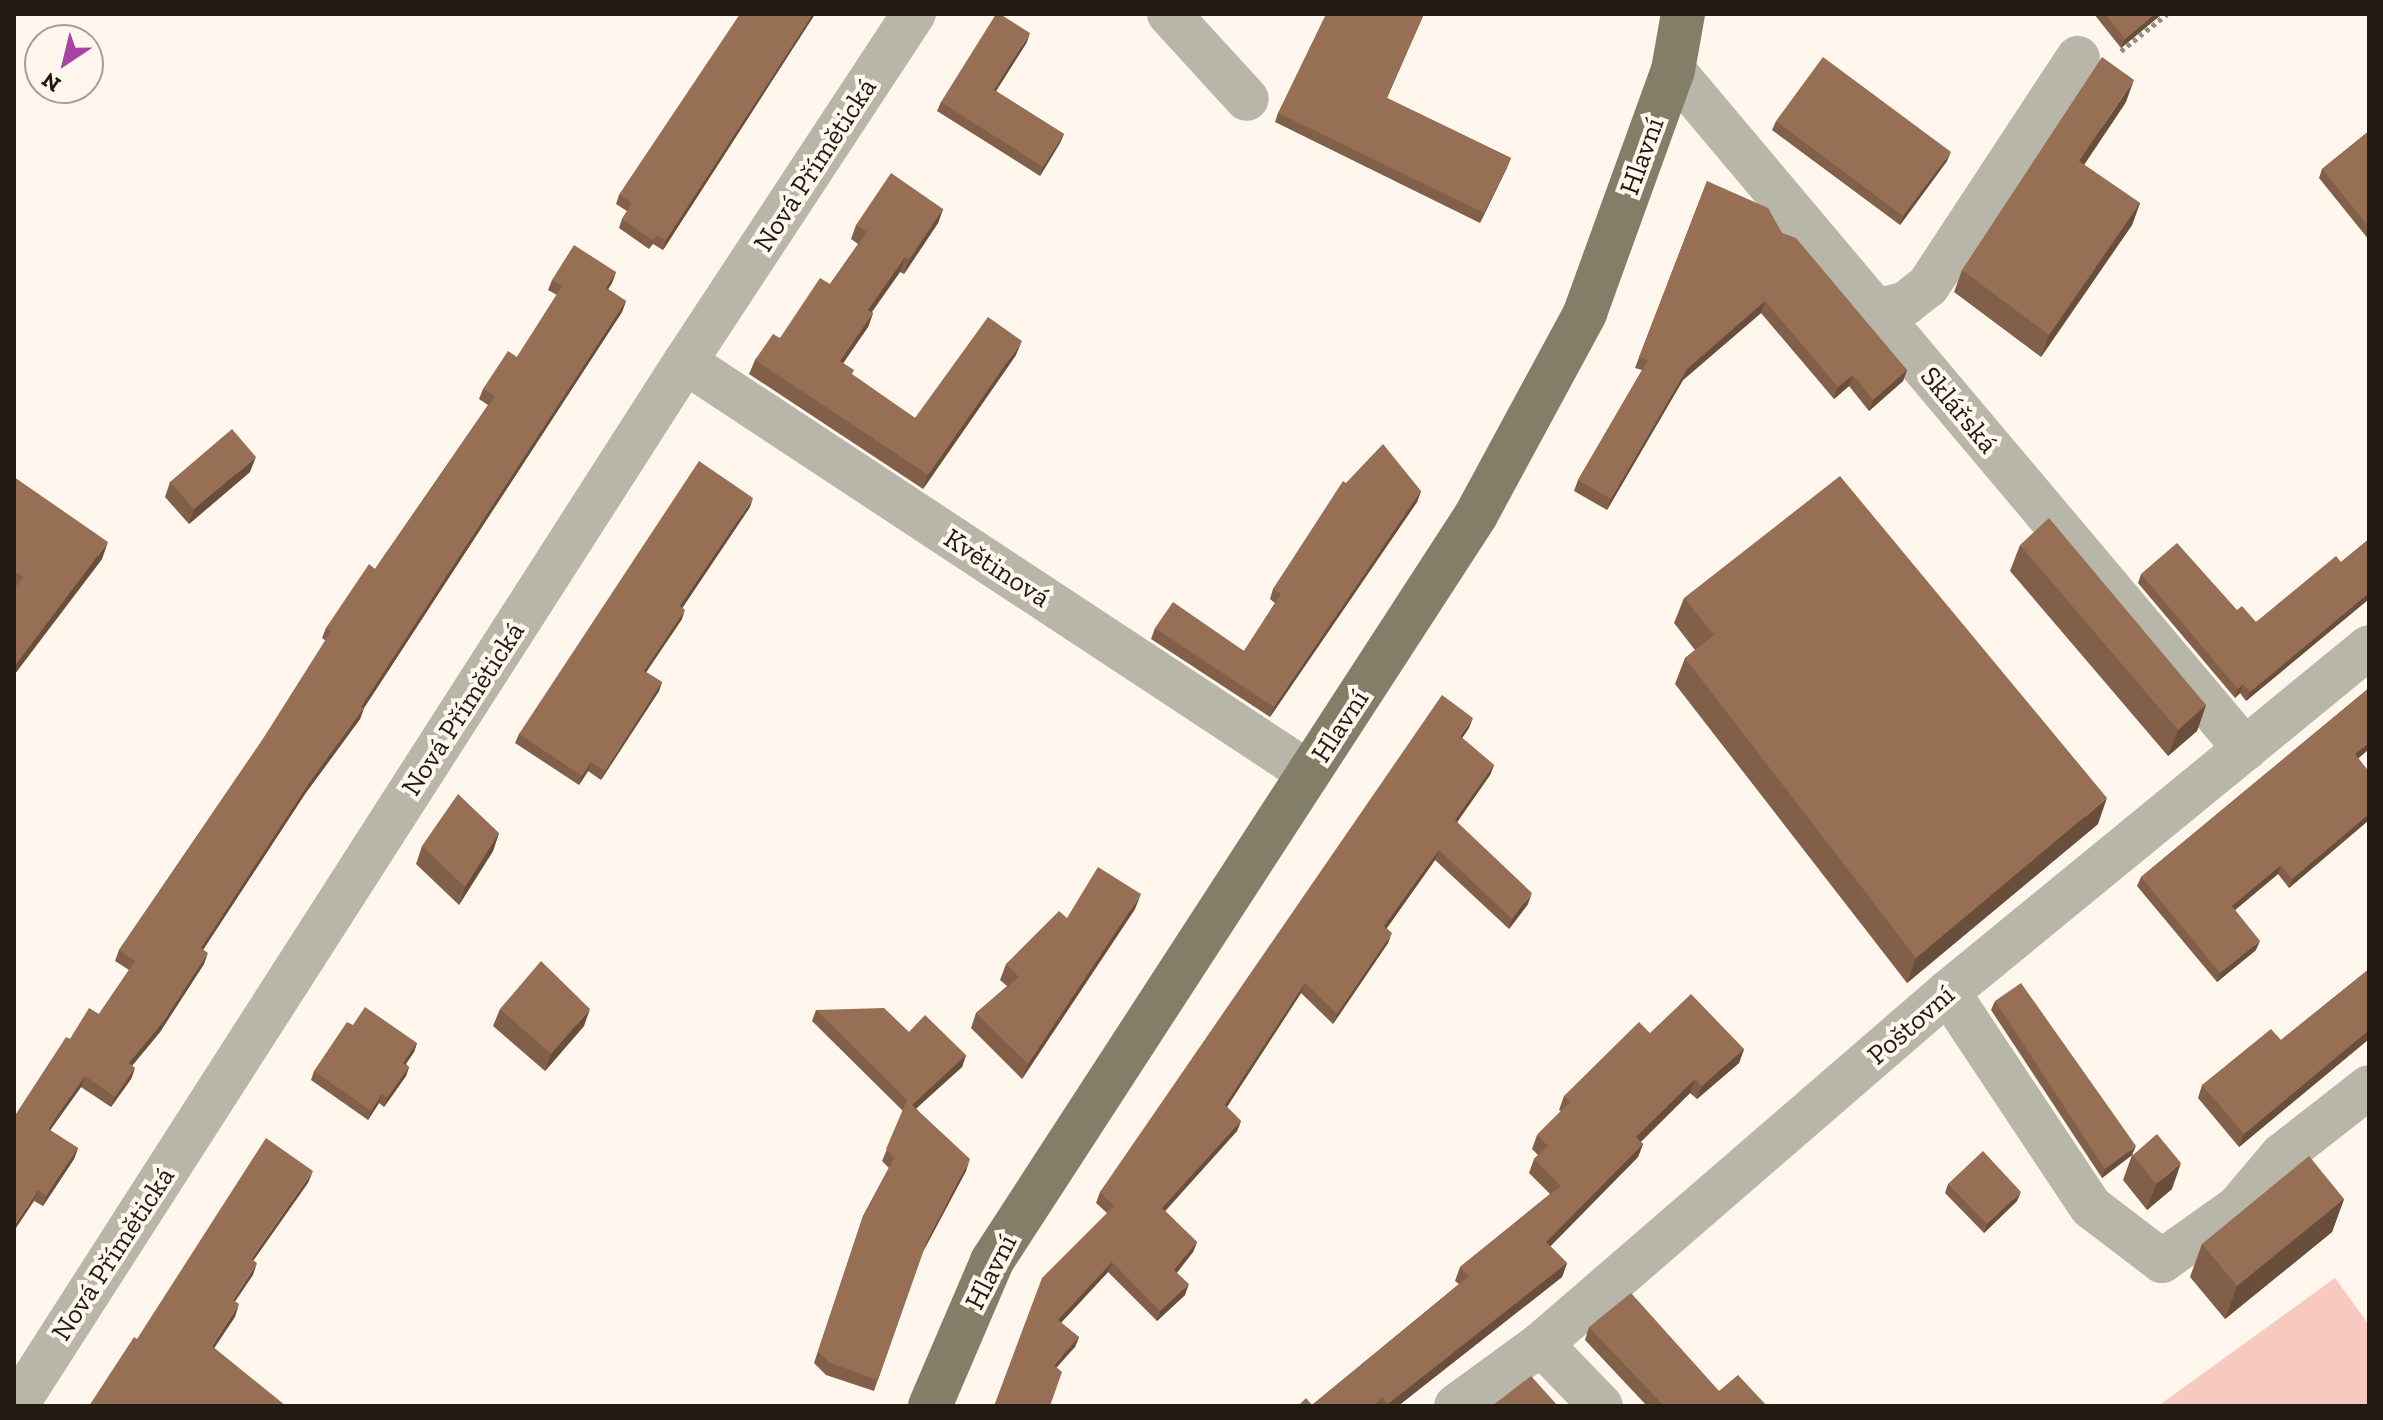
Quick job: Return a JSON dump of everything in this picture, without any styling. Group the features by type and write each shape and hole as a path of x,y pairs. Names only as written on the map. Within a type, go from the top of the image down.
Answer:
{"main road":[{"name":"Hlavní","path":"930,1406 992,1261 1476,515 1585,313 1673,70 1683,14"}],"street":[{"name":"Nová Přímětická","path":"16,1406 685,362 914,14"},
{"path":"1169,14 1247,99"},
{"path":"1875,311 1906,303 1928,286 2078,58"},
{"name":"Sklářská","path":"1673,70 2245,749"},
{"name":"Květinová","path":"685,362 1309,773"},
{"name":"Poštovní","path":"1456,1406 1541,1344 1948,992 2369,647"},
{"path":"1948,992 2091,1207 2162,1261 2238,1207 2282,1155 2369,1087"},
{"path":"1541,1344 1601,1406"}],"path":[{"path":"2078,58 2118,54 2167,14"}],"shaded area":[{"path":"2335,1278 2369,1325 2369,1406 2158,1406"}],"building":[{"path":"740,14 813,14 666,240 657,235 652,240 622,219 632,203 619,195"},
{"path":"996,14 1030,33 994,90 1064,134 1043,167 941,102"},
{"path":"1326,14 1423,14 1387,98 1511,158 1484,213 1278,113"},
{"path":"2105,14 2155,14 2125,39"},
{"path":"1823,57 1951,152 1903,216 1776,121"},
{"path":"2102,57 2134,80 2079,161 2140,203 2049,335 1962,270"},
{"path":"2369,131 2369,227 2322,169"},
{"path":"891,173 943,209 909,260 905,257 868,310 873,313 840,361 854,370 852,374 915,418 988,317 1022,341 928,475 755,360 773,334 780,338 820,278 830,284 867,232 856,225"},
{"path":"1707,181 1768,208 1782,233 1796,238 1907,370 1873,400 1853,375 1838,387 1765,301 1687,369 1611,499 1578,480 1648,360 1639,357"},
{"path":"574,245 616,272 606,288 626,301 361,707 364,708 309,783 201,948 208,953 164,1021 129,1063 135,1068 115,1097 85,1076 48,1129 78,1148 46,1196 38,1190 14,1226 14,1117 66,1037 70,1039 89,1008 99,1014 135,961 119,950 263,739 331,631 326,628 369,564 375,569 495,396 483,389 508,351 517,357 562,286 552,280"},
{"path":"232,429 256,457 194,509 170,482"},
{"path":"1383,444 1421,491 1274,707 1155,628 1173,602 1244,651 1281,594 1273,589 1343,481 1346,483"},
{"path":"699,461 753,498 680,606 685,610 644,671 662,682 605,771 591,762 582,776 519,734"},
{"path":"1840,476 2107,798 1916,958 1685,658 1714,635 1684,598"},
{"path":"14,477 108,542 14,667 14,589 23,577 14,571"},
{"path":"2049,518 2206,705 2178,730 2020,545"},
{"path":"2369,539 2369,593 2250,692 2243,684 2238,689 2141,574 2177,543 2237,610 2242,606 2256,622 2336,556 2341,562"},
{"path":"2369,688 2369,743 2355,754 2369,772 2369,814 2292,879 2281,865 2232,906 2260,941 2220,973 2141,877"},
{"path":"1442,695 1473,718 1460,736 1494,765 1455,820 1532,893 1512,919 1439,850 1384,926 1392,933 1337,1014 1305,983 1225,1105 1241,1121 1162,1208 1197,1242 1174,1270 1189,1284 1160,1311 1112,1262 1058,1320 1079,1337 1054,1365 1062,1372 1050,1406 994,1406 1042,1278 1114,1206 1100,1192"},
{"path":"458,794 499,833 465,887 422,846"},
{"path":"1098,867 1141,894 1028,1064 976,1013 1019,977 1006,964 1059,911 1067,918"},
{"path":"541,961 590,1009 551,1054 500,1009"},
{"path":"2369,969 2369,1030 2244,1134 2202,1085 2271,1029 2281,1040"},
{"path":"2021,983 2136,1146 2105,1169 1995,1001"},
{"path":"1691,994 1744,1049 1702,1086 1695,1079 1636,1137 1643,1144 1546,1242 1567,1263 1388,1404 1382,1397 1373,1406 1298,1406 1306,1398 1312,1405 1469,1276 1460,1267 1561,1186 1534,1159 1548,1146 1537,1135 1570,1102 1564,1096 1639,1022 1650,1033"},
{"path":"365,1007 417,1043 403,1063 409,1067 387,1098 382,1094 371,1111 314,1071 347,1022 353,1025"},
{"path":"884,1008 909,1032 925,1015 966,1055 912,1105 970,1159 927,1241 878,1380 830,1363 818,1352 863,1216 894,1158 886,1149 907,1100 816,1010"},
{"path":"2157,1134 2181,1163 2156,1184 2133,1155"},
{"path":"266,1138 313,1171 251,1259 257,1263 233,1300 239,1304 212,1346 286,1406 89,1406 134,1337 137,1339"},
{"path":"1983,1151 2021,1192 1987,1224 1948,1184"},
{"path":"2309,1156 2344,1199 2237,1286 2202,1244"},
{"path":"1631,1293 1719,1391 1738,1375 1767,1406 1664,1406 1589,1327"},
{"path":"1531,1376 1558,1406 1492,1406"}]}
